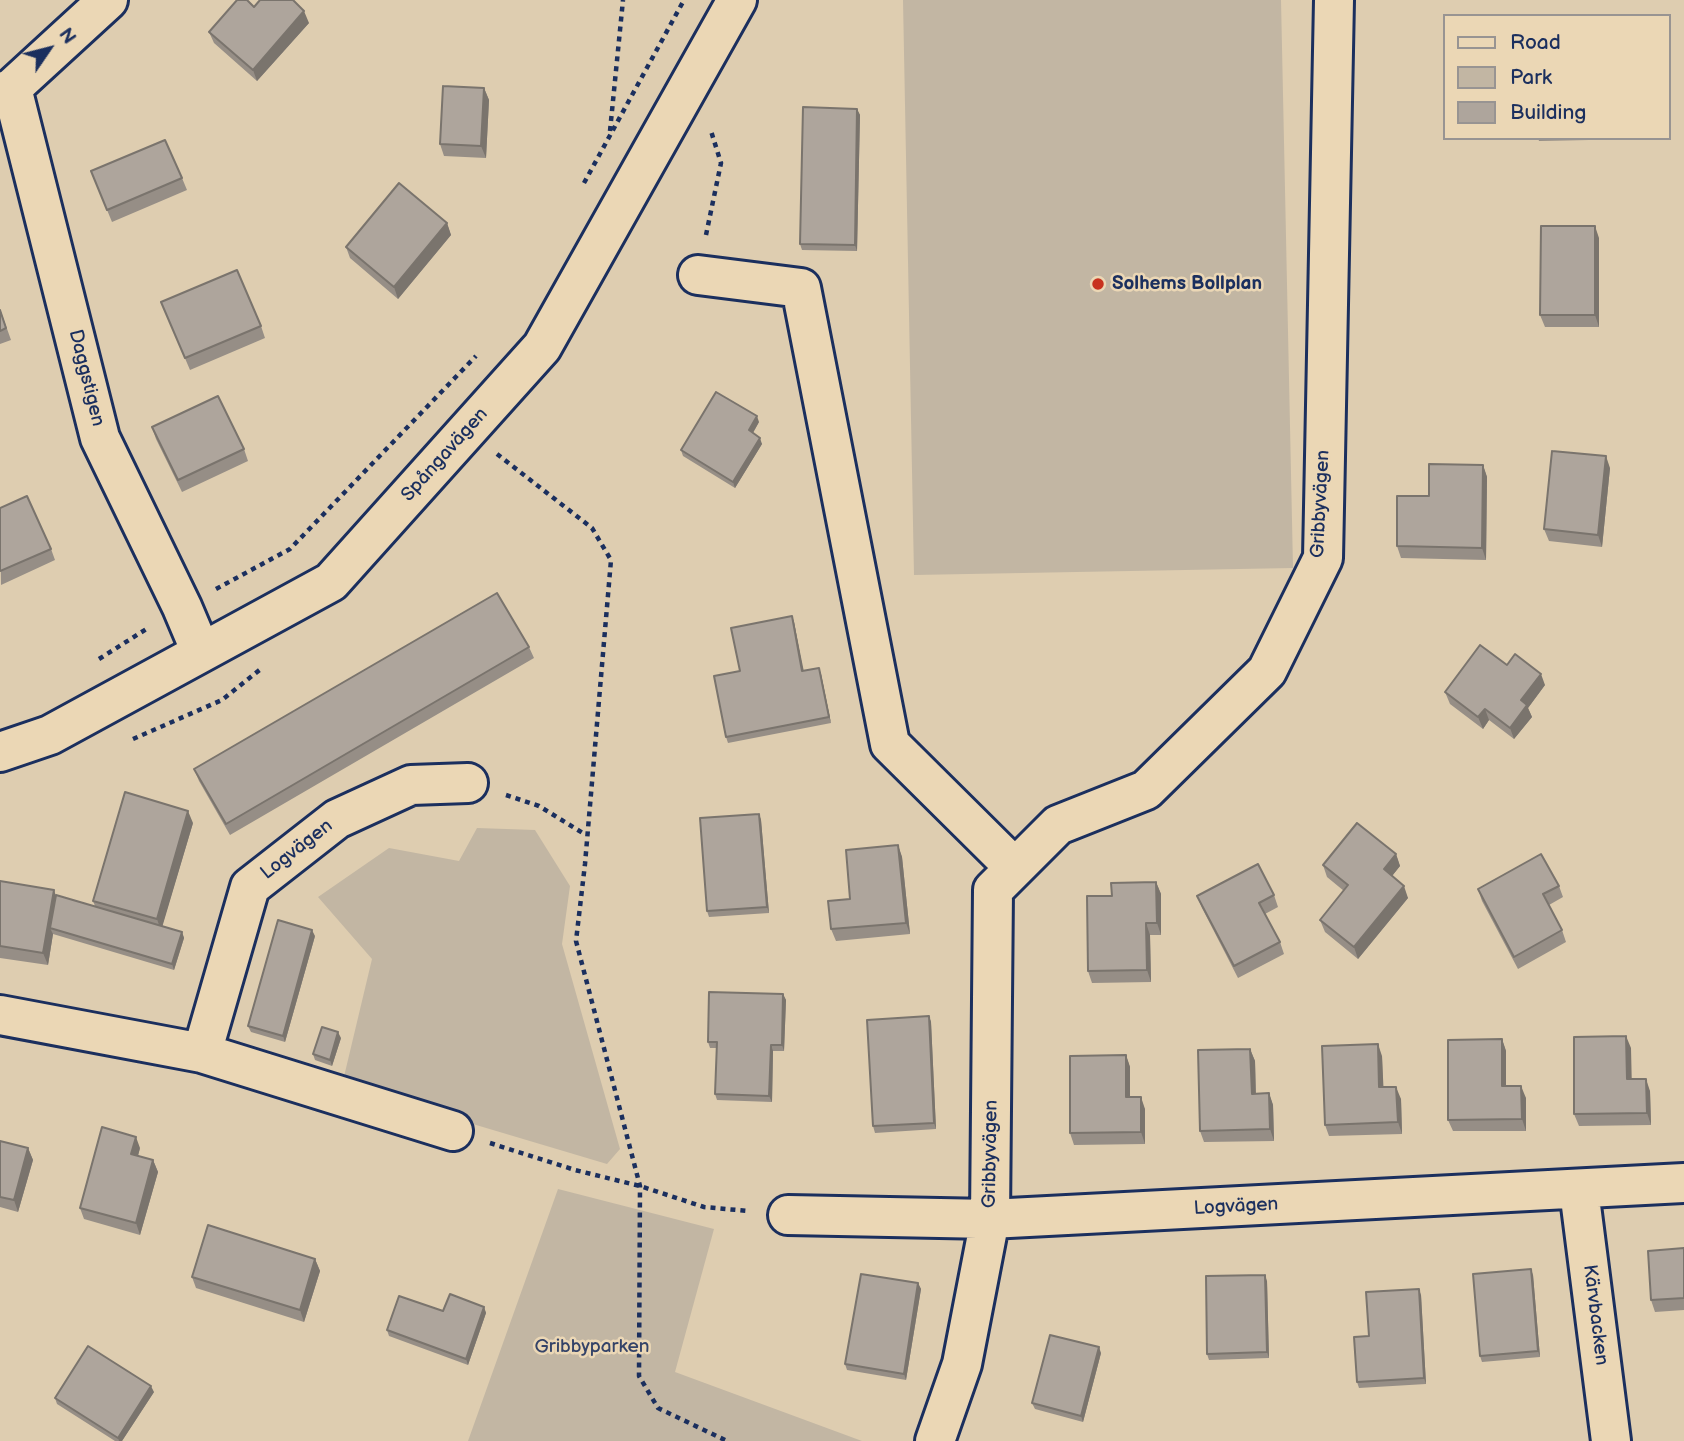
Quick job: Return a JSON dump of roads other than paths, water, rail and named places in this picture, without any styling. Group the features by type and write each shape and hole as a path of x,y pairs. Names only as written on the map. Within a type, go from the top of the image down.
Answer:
{"street":[{"path":"6,90 108,0"},
{"name":"Spångavägen","path":"0,752 50,735 331,582 542,347 737,0"},
{"name":"Gribbyvägen","path":"935,1441 962,1364 990,1219 993,890 1058,825 1146,790 1268,671 1323,558 1334,0"},
{"name":"Daggstigen","path":"6,90 100,438 183,607 201,653"},
{"path":"698,275 801,288 890,744 1015,868"},
{"name":"Logvägen","path":"202,1053 250,887 337,819 411,785 468,783"},
{"path":"0,1014 202,1053 453,1131"},
{"name":"Logvägen","path":"788,1215 990,1219 1579,1190 1684,1182"},
{"name":"Kärvbacken","path":"1579,1190 1611,1441"}],"place":[{"name":"Solhems Bollplan","path":"1098,284"}],"park label":[{"name":"Gribbyparken","path":"592,1347"}]}
